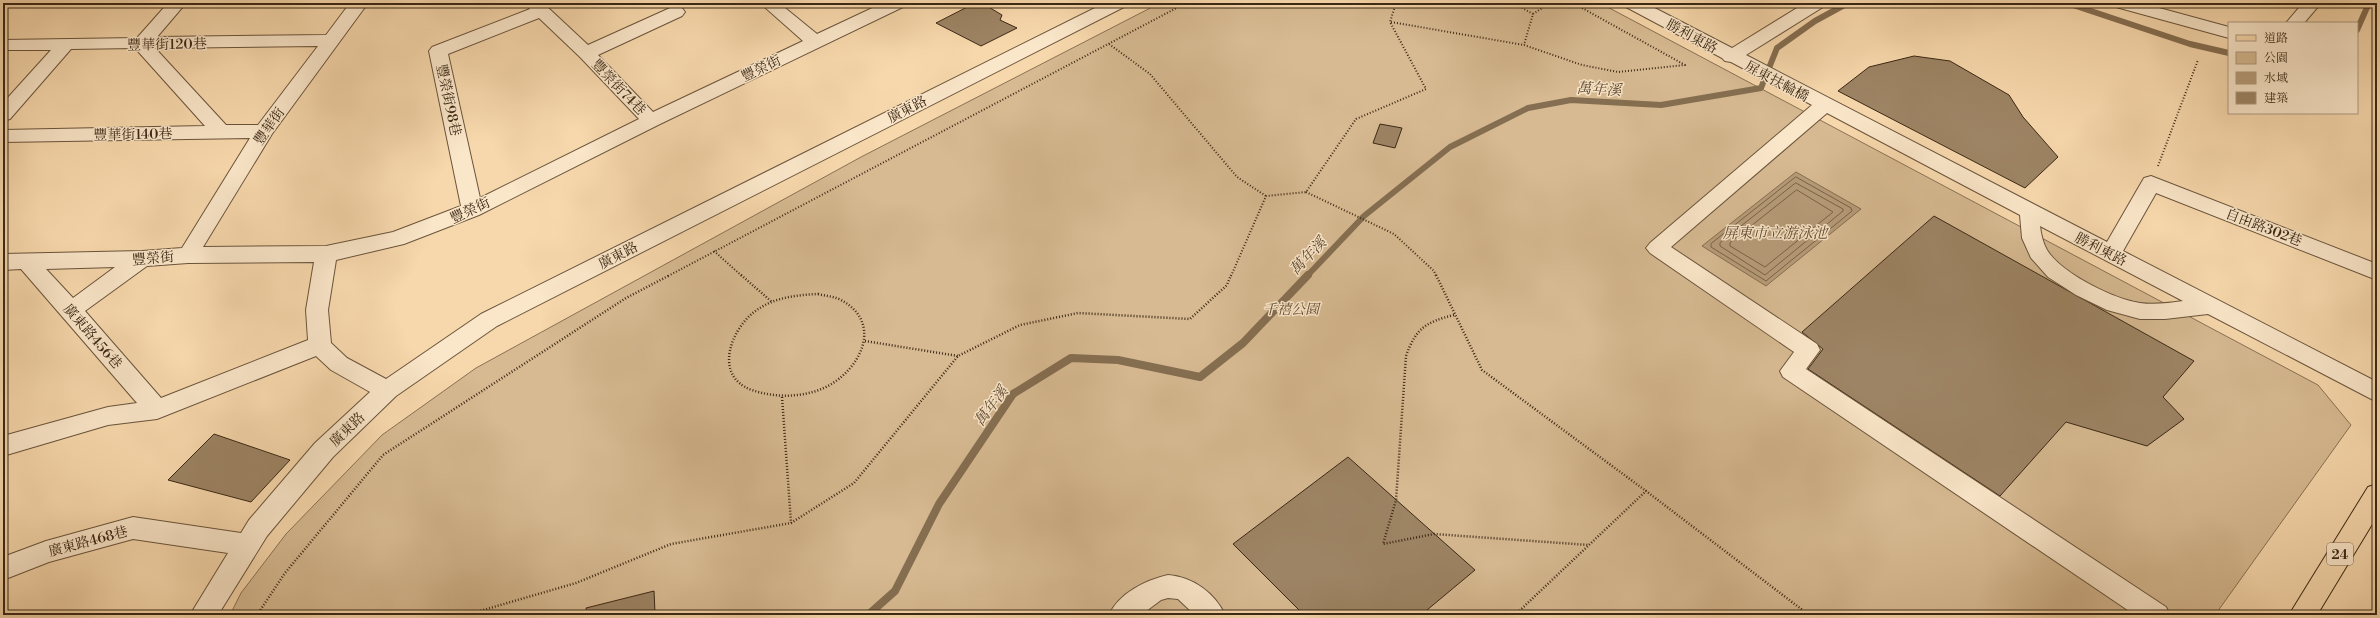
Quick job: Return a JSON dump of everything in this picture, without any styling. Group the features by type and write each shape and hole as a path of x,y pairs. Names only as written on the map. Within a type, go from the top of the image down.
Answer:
{"main road":[{"name":"24","path":"2302,615 2377,494"}],"street":[{"path":"177,3 140,44 221,132"},
{"name":"豐華街","path":"188,255 264,131 359,3"},
{"path":"768,3 815,42"},
{"name":"豐榮街","path":"4,262 28,263 142,259 188,255 326,254 397,239 435,226 472,210 651,120 897,3"},
{"name":"廣東路","path":"203,615 258,528 324,450 388,390 489,320 1118,3"},
{"name":"勝利東路","path":"1632,3 1731,57"},
{"path":"1731,57 1817,3"},
{"path":"2122,3 2228,33"},
{"path":"2296,22 2312,3"},
{"name":"豐榮街74巷","path":"537,7 586,52 651,120"},
{"name":"豐榮街98巷","path":"472,210 438,51 537,7"},
{"name":"豐榮街74巷","path":"586,52 676,12"},
{"name":"豐華街120巷","path":"3,45 332,40"},
{"path":"3,115 66,44"},
{"name":"屏東扶輪橋","path":"1731,57 1824,105"},
{"path":"1824,105 1657,248 1809,350 1791,371 2157,615"},
{"name":"勝利東路","path":"1824,105 2377,393"},
{"name":"豐華街140巷","path":"3,136 264,131"},
{"path":"2111,254 2151,183"},
{"name":"自由路302巷","path":"2151,183 2377,272"},
{"path":"2030,212 2029,231 2039,254 2061,277 2105,300 2140,311 2210,306"},
{"path":"326,254 317,308 320,345 334,359 360,378 388,390"},
{"path":"71,310 142,259"},
{"name":"廣東路456巷","path":"28,263 71,310 157,410"},
{"path":"3,446 108,416 157,410 320,345"},
{"name":"廣東路468巷","path":"3,569 46,552 133,528 247,545"},
{"path":"1122,615 1151,590 1168,587 1187,591 1212,615"}],"path":[{"path":"257,615 285,574 383,455 626,298 1186,3"},
{"path":"1306,192 1356,119 1426,89 1390,22 1396,3"},
{"path":"1514,3 1533,14"},
{"path":"1524,44 1533,14 1550,3"},
{"path":"1390,22 1524,44 1582,65 1618,72 1685,65 1573,3"},
{"path":"1109,44 1150,74 1237,177 1266,196 1306,192 1394,234 1434,271 1482,370 1646,491 1809,615"},
{"path":"2151,183 2198,60"},
{"path":"466,615 576,583 671,544 791,523 854,483 958,356 1020,325 1078,313 1190,319 1227,285 1266,196"},
{"path":"714,251 772,302"},
{"path":"818,294 839,299 854,309 864,324 865,341 859,358 844,375 826,387 812,392 782,397 761,394 744,386 733,373 728,358 730,342 739,326 752,313 772,302 795,295 818,294"},
{"path":"1454,314 1429,321 1412,338 1406,356 1396,500 1383,544 1434,534 1589,545"},
{"path":"865,341 958,356"},
{"path":"782,397 791,523"},
{"path":"1515,615 1646,491"}],"green space":[{"name":"千禧公園","path":"1160,3 1600,3 2318,385 2351,425 2215,615 230,615 241,593 286,534 382,435 476,368 861,157"}],"water":[{"name":"屏東市立游泳池","path":"1796,172 1861,209 1766,286 1702,246"}],"building":[{"path":"975,3 982,3 1002,15 1000,20 1017,28 981,46 936,23"},
{"path":"1914,56 1950,61 2009,95 2023,117 2058,157 2025,188 1838,91 1869,67"},
{"path":"1380,124 1402,128 1395,148 1373,143"},
{"path":"1934,216 2194,361 2163,397 2184,419 2147,446 2066,422 2000,496 1808,369 1823,349 1802,332"},
{"path":"214,434 290,460 251,502 168,480"},
{"path":"1348,457 1475,570 1421,615 1304,615 1233,544"},
{"path":"654,591 655,613 646,615 587,615 586,608"}],"waterway":[{"name":"萬年溪","path":"1307,276 1364,216 1450,147 1528,108 1571,100 1661,105 1761,88 1777,48 1815,21 1848,3"},
{"name":"萬年溪","path":"2067,3 2190,44 2228,53"},
{"name":"萬年溪","path":"2358,28 2369,3"},
{"name":"萬年溪","path":"868,615 895,591 939,504 1013,394 1071,358 1118,360 1200,377 1243,343 1308,275"}]}
